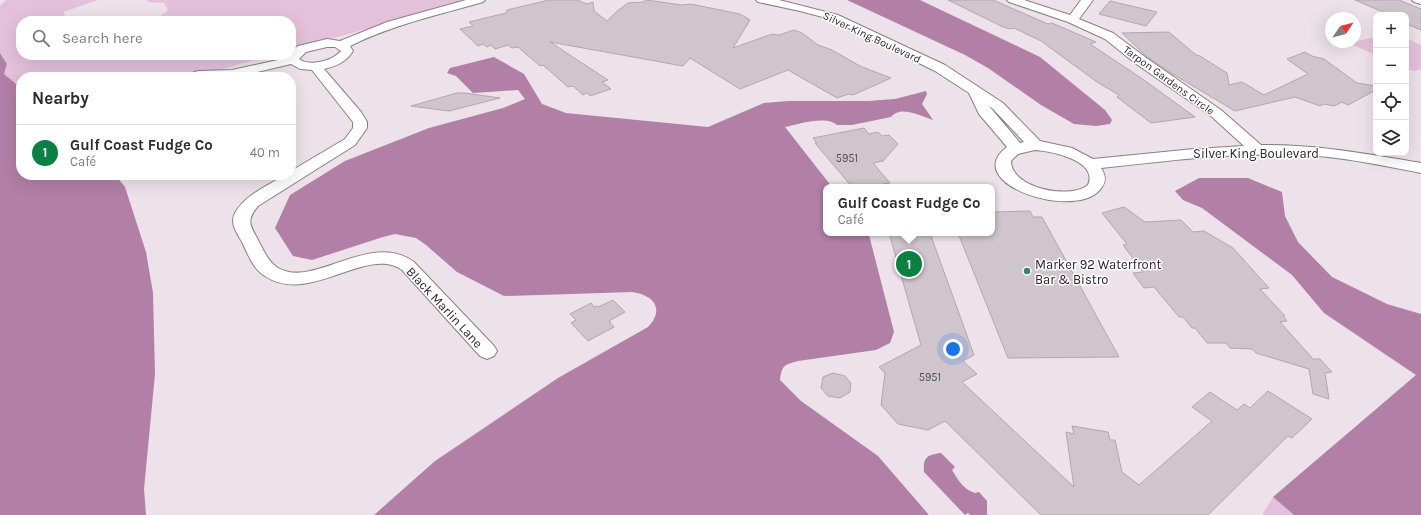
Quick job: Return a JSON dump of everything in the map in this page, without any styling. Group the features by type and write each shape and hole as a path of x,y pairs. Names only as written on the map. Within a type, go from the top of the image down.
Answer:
{"street":[{"path":"341,45 389,25 479,0"},
{"name":"Silver King Boulevard","path":"762,0 787,4 819,12 849,24 940,68 998,106 1035,145"},
{"name":"Tarpon Gardens Circle","path":"1013,0 1072,20 1109,36 1140,60 1216,113 1258,151"},
{"path":"1072,20 1087,0"},
{"path":"241,72 293,60 300,65 325,65 340,58 347,51 345,47 341,45 327,43 310,46 296,53"},
{"name":"Black Marlin Lane","path":"296,175 350,142 360,128 360,122 356,115 315,66"},
{"path":"975,91 984,111 1016,148"},
{"path":"1035,145 1050,146 1079,156 1090,164 1096,171 1098,178 1096,185 1091,191 1081,195 1069,197 1039,193 1014,180 1006,173 1002,165 1003,158 1008,152 1016,148 1035,145"},
{"name":"Silver King Boulevard","path":"1090,164 1206,152 1299,150 1349,155 1421,168"},
{"name":"Black Marlin Lane","path":"288,180 252,202 241,217 241,228 266,268 272,273 283,278 294,279 317,275 360,260 373,258 399,260 408,266 487,351"}],"shaded area":[{"path":"6,0 98,0 63,12 65,16 16,16 16,60 255,60 212,72 16,72 16,84 4,74 7,64 0,53 0,6"},
{"path":"147,0 471,0 296,49 296,16 160,16 168,10 164,3 148,2"},
{"path":"847,0 920,0 1040,57 1105,110 1112,120 1110,124 1096,126 1074,124 1041,105 988,68 965,55"},
{"path":"1373,38 1373,54 1360,48 1361,40"},
{"path":"1409,39 1421,45 1421,69 1415,71 1409,70"},
{"path":"0,53 7,64 4,74 16,84 16,180 119,180 125,187 146,252 153,293 155,374 144,489 146,515 0,515"},
{"path":"494,57 524,74 542,104 566,113 708,127 764,103 788,101 868,101 895,99 926,91 927,94 922,104 933,120 911,112 900,112 891,117 852,125 837,125 832,122 820,120 785,127 830,184 823,184 823,236 869,236 894,332 890,343 876,350 798,361 784,366 780,380 801,401 878,456 929,515 374,515 435,461 558,378 648,327 656,314 655,304 651,300 646,296 632,292 504,296 457,272 416,238 395,234 312,260 293,256 275,228 290,195 345,161 429,128 503,108 525,99 518,90 473,93 456,76 447,73 450,68"},
{"path":"1199,178 1248,178 1282,192 1285,216 1298,242 1332,277 1387,304 1421,314 1421,515 1294,515 1273,497 1416,375 1324,313 1292,275 1202,208 1183,200 1175,191"},
{"path":"941,453 955,467 952,470 962,484 971,492 979,492 987,501 987,515 970,515 968,513 965,515 924,472 924,463 926,458"},
{"path":"1273,497 1294,515 1262,515"}],"building":[{"path":"549,0 577,0 587,4 593,2 594,11 607,21 628,3 643,2 646,0 682,5 691,4 740,14 750,20 733,48 772,34 779,35 794,30 802,33 818,45 832,50 860,66 891,78 853,95 849,94 837,98 788,70 740,89 690,58 683,66 550,42 608,80 602,82 611,89 590,96 587,93 583,95 573,86 568,87 543,65 540,66 518,47 512,48 508,45 495,49 491,45 487,47 483,44 478,46 460,29 473,26 469,22 506,13 507,10"},
{"path":"948,0 993,0 1048,24 1052,23 1096,42 1090,44 1144,80 1195,117 1151,123 1117,97 1119,95 1097,82 1041,41 1014,28 1010,29 1003,27"},
{"path":"1355,0 1399,0 1421,9 1421,30 1409,25 1409,12 1383,12"},
{"path":"1110,1 1157,12 1146,26 1099,14"},
{"path":"1169,32 1196,55 1227,73 1229,85 1242,82 1264,95 1308,74 1287,59 1305,52 1312,56 1324,59 1357,83 1373,86 1373,92 1348,105 1342,102 1334,106 1324,104 1320,106 1295,97 1235,111 1147,57 1122,33"},
{"path":"457,93 500,98 449,111 411,106"},
{"path":"864,128 869,134 878,132 882,136 889,135 898,144 883,161 873,163 890,183 849,184 815,143 817,143 813,138"},
{"path":"1124,207 1145,222 1181,220 1193,232 1204,231 1233,248 1269,288 1260,289 1285,316 1283,316 1287,321 1280,322 1313,359 1320,359 1332,372 1325,373 1329,399 1313,394 1309,369 1256,353 1252,349 1230,348 1226,343 1207,343 1195,328 1192,328 1183,317 1179,317 1154,287 1144,288 1133,273 1143,272 1123,245 1127,244 1102,213"},
{"path":"1030,211 1033,217 1042,217 1119,357 1008,358 959,236 995,236 995,212"},
{"path":"890,236 931,236 974,355 963,361 977,374 962,382 1074,487 1066,432 1074,434 1072,426 1108,432 1110,440 1115,440 1122,472 1139,485 1212,421 1192,407 1210,392 1237,410 1244,404 1250,408 1268,391 1312,419 1292,438 1288,436 1208,515 1041,515 945,421 928,430 898,424 881,405 885,373 879,367 921,345"},
{"path":"613,300 625,312 609,321 614,327 588,341 571,323 576,320 570,314 591,303 594,307 598,307"},
{"path":"833,373 845,376 851,383 850,392 840,398 828,396 821,388 823,377"}],"place":[{"name":"Gulf Coast Fudge Co","path":"909,264"},
{"name":"Marker 92 Waterfront Bar & Bistro","path":"1027,271"}]}
